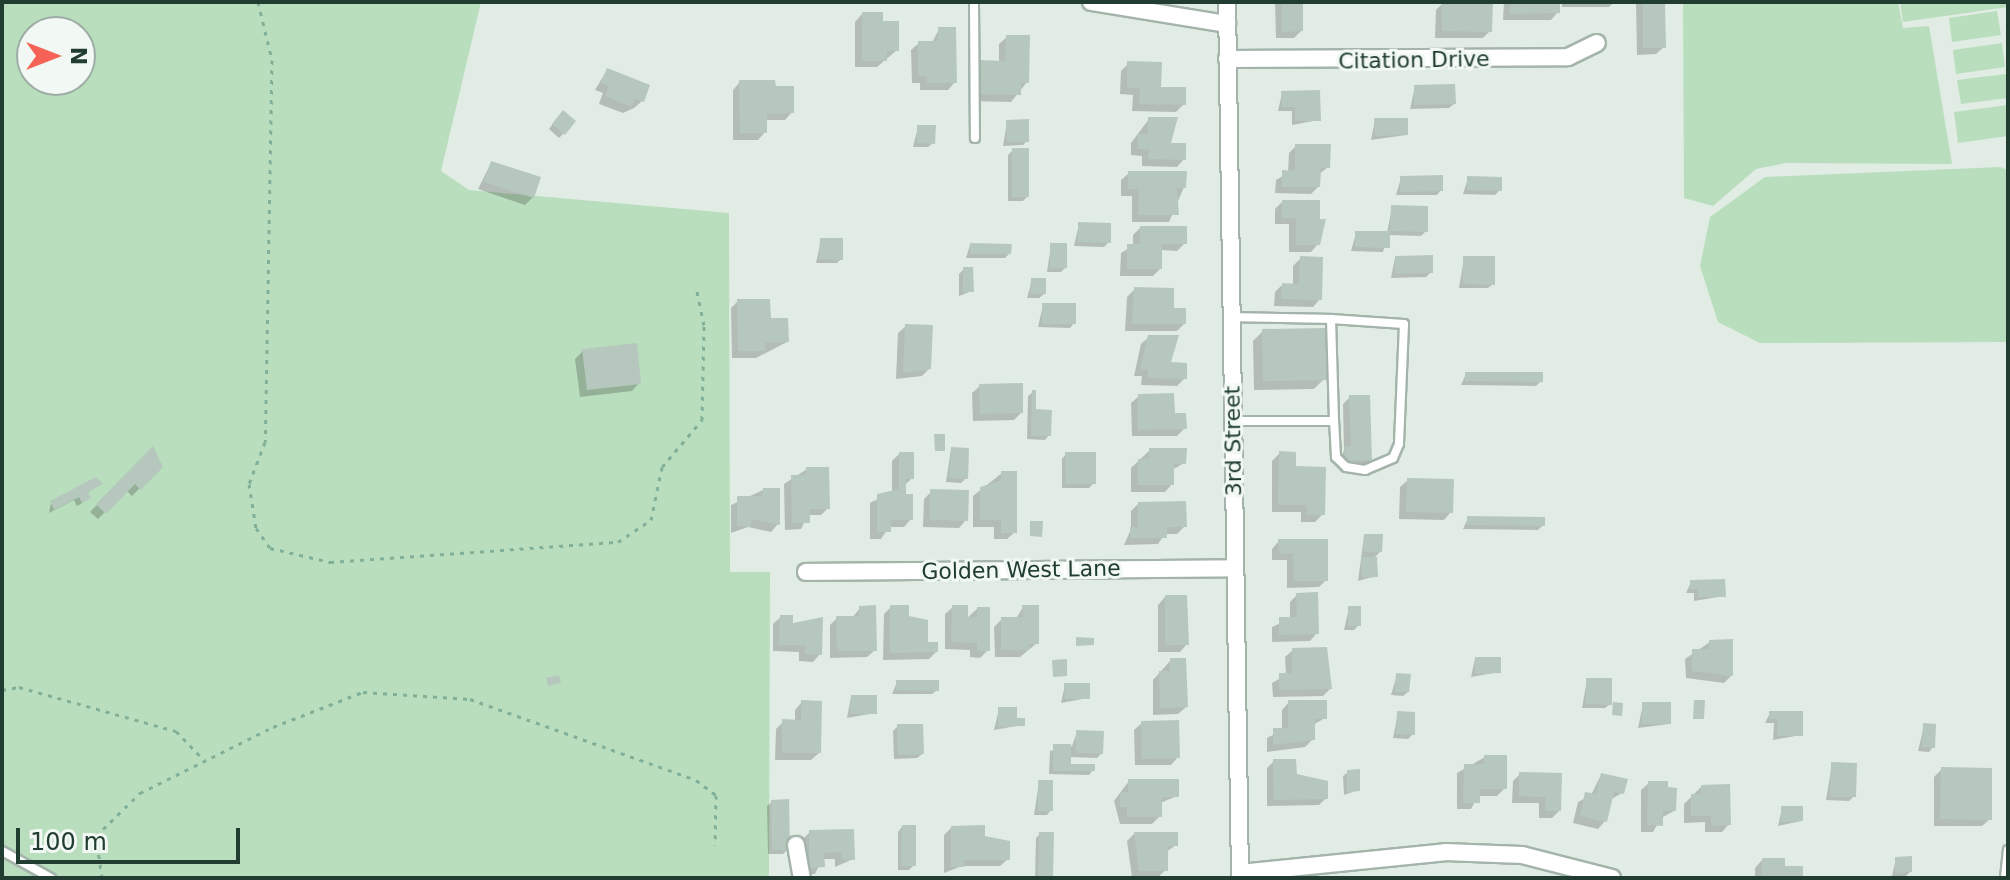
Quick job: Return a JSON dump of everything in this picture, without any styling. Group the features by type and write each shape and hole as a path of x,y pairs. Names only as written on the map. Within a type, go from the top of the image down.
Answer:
{"street":[{"path":"1091,2 1227,24"},
{"name":"3rd Street","path":"1227,2 1239,876"},
{"name":"Citation Drive","path":"1227,59 1568,57 1597,43"},
{"name":"Golden West Lane","path":"806,572 1235,568"},
{"path":"796,845 802,878"},
{"path":"1239,876 1445,852 1522,855 1612,878"}],"lane":[{"path":"974,2 975,138"},
{"path":"1231,317 1331,319 1404,324 1399,444 1393,458 1365,470 1346,467 1336,457 1331,319"},
{"path":"1233,421 1334,421"},
{"path":"2005,878 2008,850"},
{"path":"2,851 51,878"}],"path":[{"path":"258,2 272,60 265,442 249,484 256,528 270,548 330,562 618,542 651,520 662,467 702,420 704,325 696,288"},
{"path":"2,690 19,687 176,731 205,761"},
{"path":"102,878 96,836 140,793 363,692 470,699 696,780 716,795 715,845"}],"green space":[{"path":"2,2 481,2 441,171 469,190 729,213 730,572 770,572 769,878 2,878"},
{"path":"1683,2 1898,2 1903,28 1929,26 1952,164 1786,163 1756,169 1713,206 1684,198"},
{"path":"1900,2 2008,2 2008,7 1903,22"},
{"path":"1997,11 2001,35 1952,42 1949,18"},
{"path":"2002,43 2005,67 1956,74 1953,50"},
{"path":"2006,74 2008,98 1961,104 1957,80"},
{"path":"2008,105 2008,136 1958,143 1954,112"},
{"path":"2000,167 2008,170 2008,342 1760,343 1718,322 1700,266 1710,217 1765,177"}],"building":[{"path":"1282,2 1303,2 1303,31 1282,32"},
{"path":"1442,2 1493,2 1492,32 1442,31"},
{"path":"1510,2 1560,2 1560,13 1510,14"},
{"path":"1643,2 1665,2 1666,48 1643,48"},
{"path":"862,12 883,12 883,21 899,21 899,51 887,51 887,61 862,61"},
{"path":"938,27 956,27 957,83 927,83 927,76 918,76 918,41 938,41"},
{"path":"1006,35 1030,35 1029,83 1021,82 1021,95 978,94 979,60 1005,61"},
{"path":"1127,61 1162,62 1161,87 1186,87 1186,105 1139,104 1140,88 1127,88"},
{"path":"607,68 650,85 644,102 635,99 632,107 605,96 609,86 601,83"},
{"path":"739,80 775,80 776,86 794,86 794,113 767,114 767,133 740,133"},
{"path":"1455,84 1456,104 1414,105 1414,85"},
{"path":"1320,90 1321,121 1295,121 1295,107 1282,107 1281,91"},
{"path":"563,110 576,121 565,135 552,124"},
{"path":"1148,117 1178,117 1171,143 1186,143 1186,160 1148,159 1149,149 1138,149 1138,134 1148,134"},
{"path":"1374,118 1408,118 1408,135 1375,136"},
{"path":"1029,119 1029,142 1007,142 1006,120"},
{"path":"917,125 936,125 935,144 917,143"},
{"path":"1295,144 1331,144 1330,168 1321,168 1320,187 1282,187 1282,170 1295,171"},
{"path":"1012,148 1029,148 1029,197 1012,197"},
{"path":"491,161 541,177 534,198 484,182"},
{"path":"1128,171 1187,171 1186,188 1177,188 1179,215 1138,215 1139,189 1128,189"},
{"path":"1443,175 1443,191 1400,192 1400,176"},
{"path":"1467,176 1502,177 1502,191 1467,190"},
{"path":"1282,200 1320,200 1320,219 1326,219 1320,245 1296,245 1296,218 1282,218"},
{"path":"1391,205 1428,206 1428,232 1390,231"},
{"path":"1078,222 1111,223 1111,243 1078,242"},
{"path":"1140,226 1187,226 1187,244 1162,244 1162,269 1127,269 1127,244 1140,244"},
{"path":"1355,231 1390,231 1390,248 1355,247"},
{"path":"820,238 843,238 843,260 819,259"},
{"path":"970,243 1012,244 1011,254 970,254"},
{"path":"1050,243 1067,243 1067,268 1050,269"},
{"path":"1433,255 1433,273 1395,274 1395,256"},
{"path":"1300,256 1323,257 1322,300 1281,299 1282,283 1299,284"},
{"path":"1463,256 1495,256 1495,285 1463,284"},
{"path":"963,267 973,267 974,292 963,292"},
{"path":"1031,278 1046,278 1046,294 1030,294"},
{"path":"1134,287 1174,288 1174,308 1186,308 1186,324 1132,324"},
{"path":"737,299 770,299 771,318 788,318 789,342 765,343 765,351 738,351"},
{"path":"1042,303 1076,303 1076,324 1042,324"},
{"path":"905,324 933,325 931,369 903,373"},
{"path":"1326,328 1327,380 1263,381 1262,329"},
{"path":"1148,335 1179,335 1171,362 1187,363 1187,379 1148,378 1148,369 1140,369"},
{"path":"637,343 641,384 587,390 582,349"},
{"path":"1465,372 1543,372 1543,382 1465,381"},
{"path":"1023,383 1023,413 980,414 979,384"},
{"path":"1032,390 1036,390 1036,409 1052,410 1051,436 1031,436"},
{"path":"1174,393 1175,413 1186,413 1187,429 1138,430 1138,394"},
{"path":"1349,395 1370,395 1372,460 1345,461 1344,447 1351,446"},
{"path":"934,434 945,434 945,451 935,451"},
{"path":"153,446 163,467 141,490 135,484 106,514 96,504"},
{"path":"951,447 969,448 968,479 949,478"},
{"path":"1149,448 1187,448 1186,464 1174,464 1174,485 1138,485 1138,459 1149,459"},
{"path":"1279,451 1296,452 1296,466 1326,467 1325,515 1307,515 1307,505 1278,505"},
{"path":"899,452 914,452 914,479 906,479 906,494 913,494 913,520 891,520 891,532 877,532 877,494 899,489"},
{"path":"1065,452 1096,452 1096,484 1066,484"},
{"path":"806,467 829,467 830,509 810,509 810,523 792,523 791,475 806,475"},
{"path":"1001,471 1017,471 1017,533 1001,533 1001,520 980,520 980,487 1001,481"},
{"path":"96,477 103,484 88,492 91,498 82,503 79,497 54,510 50,501"},
{"path":"1407,478 1454,479 1453,513 1406,512"},
{"path":"763,488 780,488 780,525 751,519 751,527 737,526 737,496 762,496"},
{"path":"930,489 969,490 968,521 930,520"},
{"path":"1186,501 1187,527 1167,527 1167,538 1130,538 1130,527 1138,527 1138,502"},
{"path":"1467,516 1545,517 1545,526 1467,525"},
{"path":"1030,521 1043,521 1042,537 1030,536"},
{"path":"1364,534 1383,534 1382,552 1363,552"},
{"path":"1278,539 1328,539 1328,581 1294,581 1293,553 1279,554"},
{"path":"1361,557 1377,557 1378,577 1362,578"},
{"path":"1725,579 1726,597 1698,597 1698,589 1690,589 1690,580"},
{"path":"1318,592 1319,634 1279,635 1279,617 1297,617 1296,593"},
{"path":"1165,595 1187,595 1189,645 1165,645"},
{"path":"876,605 877,651 837,651 836,616 859,616 859,606"},
{"path":"890,605 909,605 909,616 928,620 928,642 938,642 938,652 890,653"},
{"path":"952,605 968,605 968,617 977,617 977,607 990,607 990,651 977,651 977,643 951,642"},
{"path":"1022,605 1039,605 1039,644 1029,644 1029,650 1001,650 1001,617 1023,617"},
{"path":"1348,606 1361,606 1361,626 1348,626"},
{"path":"780,615 793,615 793,623 823,617 822,655 805,654 805,645 779,645"},
{"path":"1076,637 1094,638 1094,645 1076,646"},
{"path":"1733,639 1733,676 1692,671 1692,649 1709,649 1709,640"},
{"path":"1327,647 1332,689 1279,690 1279,673 1292,673 1292,648"},
{"path":"1475,657 1501,657 1501,673 1475,674"},
{"path":"1170,658 1186,658 1188,707 1160,708 1159,671 1170,671"},
{"path":"1067,659 1067,676 1053,677 1052,660"},
{"path":"1396,673 1411,674 1409,692 1395,692"},
{"path":"559,675 561,683 548,686 546,678"},
{"path":"1586,678 1612,678 1612,705 1586,704"},
{"path":"896,680 939,680 939,691 896,690"},
{"path":"1064,683 1090,683 1090,699 1065,699"},
{"path":"851,695 877,695 877,714 850,714"},
{"path":"801,700 822,701 821,753 782,753 782,719 801,720"},
{"path":"1288,700 1327,700 1327,719 1315,719 1315,740 1273,745 1273,728 1288,728"},
{"path":"1694,700 1705,700 1704,719 1693,719"},
{"path":"1613,702 1623,703 1622,716 1612,715"},
{"path":"1642,702 1671,702 1671,724 1642,724"},
{"path":"998,707 1017,707 1017,718 1025,718 1025,726 998,727"},
{"path":"1397,711 1415,712 1415,735 1396,734"},
{"path":"1769,711 1803,711 1803,736 1777,736 1778,719 1769,719"},
{"path":"1179,720 1180,758 1142,759 1141,721"},
{"path":"1923,723 1936,724 1935,748 1922,747"},
{"path":"897,724 923,724 924,754 898,755"},
{"path":"1076,730 1104,731 1103,754 1076,753"},
{"path":"1053,744 1071,744 1071,764 1095,764 1095,771 1053,771"},
{"path":"1484,755 1507,755 1507,789 1480,789 1480,803 1463,803 1464,764 1484,764"},
{"path":"1273,759 1296,759 1297,774 1328,781 1328,799 1274,800"},
{"path":"1831,762 1857,763 1856,797 1830,797"},
{"path":"1941,767 1992,768 1992,820 1940,819"},
{"path":"1360,769 1360,791 1347,792 1347,770"},
{"path":"1519,772 1562,773 1561,811 1545,811 1546,797 1519,796"},
{"path":"1601,773 1628,779 1624,794 1614,792 1607,822 1580,816 1585,792 1596,794"},
{"path":"1128,779 1179,779 1179,797 1162,797 1162,817 1127,817 1127,807 1120,807 1120,792 1128,792"},
{"path":"1038,780 1053,780 1053,811 1038,811"},
{"path":"1648,781 1668,781 1668,787 1677,788 1676,811 1663,811 1663,826 1647,825"},
{"path":"1730,784 1731,825 1711,826 1711,816 1691,816 1691,794 1701,794 1701,785"},
{"path":"789,799 790,850 772,850 771,800"},
{"path":"1781,806 1803,806 1803,821 1781,822"},
{"path":"902,825 916,825 916,866 901,866"},
{"path":"985,825 985,836 1010,841 1010,860 964,860 964,867 951,867 951,826"},
{"path":"854,829 855,860 842,860 841,852 824,853 825,867 809,868 809,830"},
{"path":"1039,832 1054,832 1053,878 1038,878"},
{"path":"1134,832 1178,832 1178,846 1168,846 1168,871 1139,871"},
{"path":"1912,856 1912,872 1895,873 1895,857"},
{"path":"1762,858 1785,858 1785,866 1803,866 1803,878 1762,878"}]}
